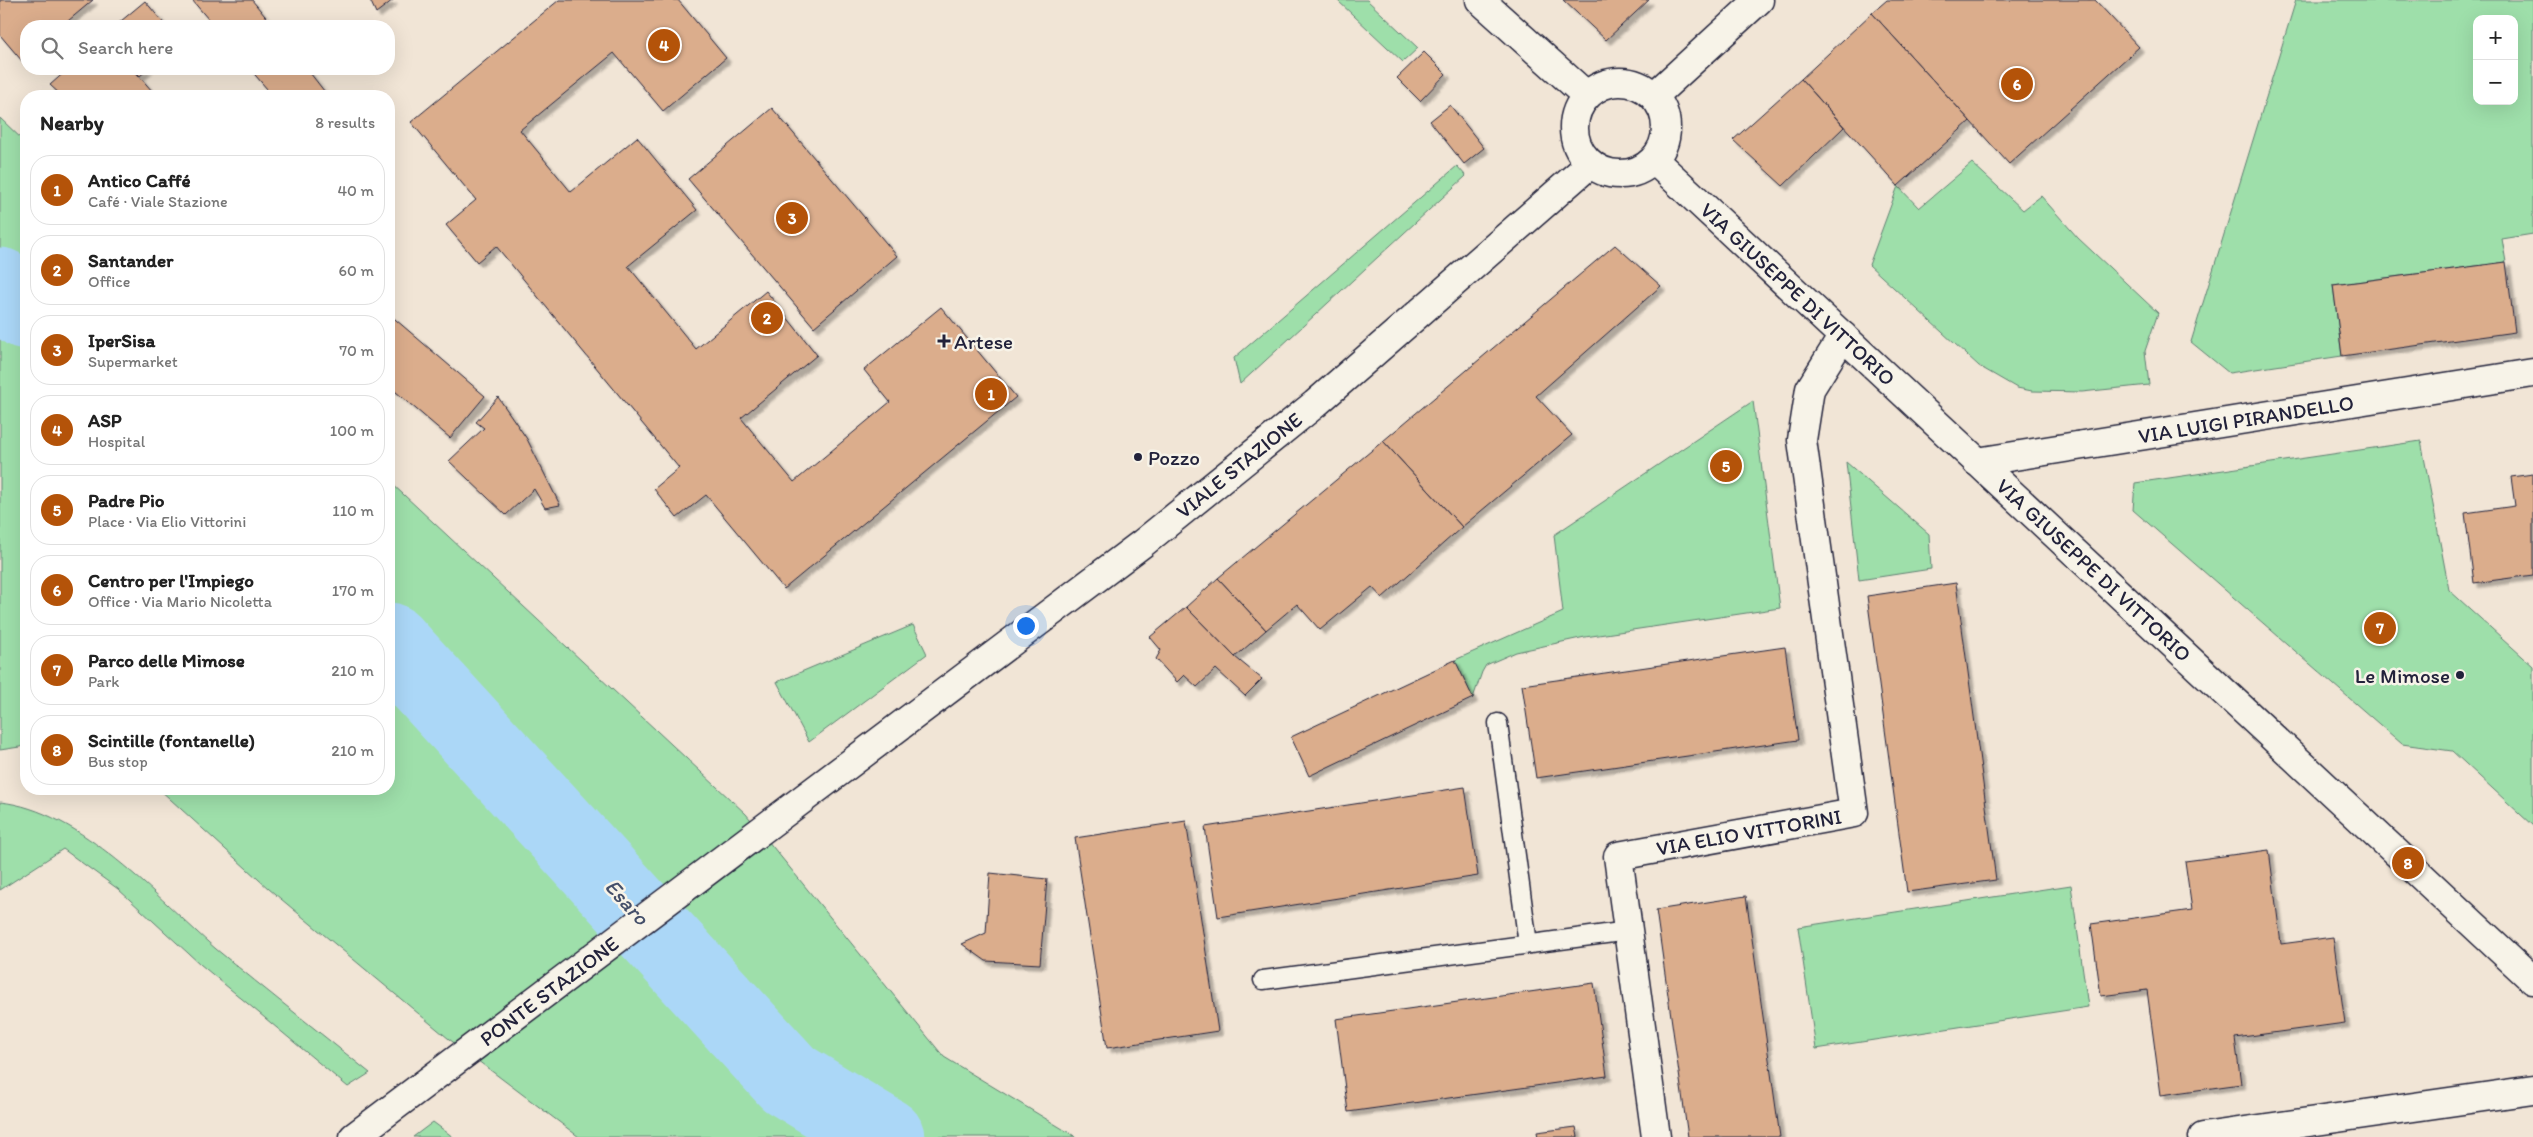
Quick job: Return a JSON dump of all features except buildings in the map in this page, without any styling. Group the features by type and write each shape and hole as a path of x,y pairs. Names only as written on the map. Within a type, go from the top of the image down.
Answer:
{"street":[{"path":"1480,0 1587,96"},
{"path":"1654,96 1759,0"},
{"path":"1613,82 1628,82 1643,87 1654,96 1662,108 1667,122 1667,136 1655,161 1643,169 1630,174 1616,175 1602,172 1590,164 1580,153 1574,139 1574,123 1578,109 1587,96 1599,87 1613,82"},
{"name":"VIA GIUSEPPE DI VITTORIO","path":"1655,161 2533,980"},
{"name":"VIALE STAZIONE","path":"874,748 1143,543 1256,452 1590,164"},
{"name":"VIA ELIO VITTORINI","path":"1656,1137 1618,856 1854,813 1802,440 1810,389 1843,336"},
{"name":"VIA LUIGI PIRANDELLO","path":"1977,462 2527,370"},
{"name":"PONTE STAZIONE","path":"362,1132 874,748"},
{"path":"2203,1137 2533,1090"}],"lane":[{"path":"1498,723 1528,944"},
{"path":"1263,980 1628,931"}],"green space":[{"path":"1337,0 1367,0 1418,48 1403,62"},
{"path":"2296,0 2533,0 2533,234 2502,239 2506,262 2333,285 2342,356 2229,373 2191,342"},
{"path":"0,118 20,137 20,747 0,750"},
{"path":"1972,163 2023,210 2041,196 2078,238 2158,313 2145,351 2149,385 2082,392 2032,391 2017,388 1979,366 1869,265 1898,186 1919,208"},
{"path":"1457,166 1466,176 1240,384 1234,358"},
{"path":"1753,401 1780,608 1585,637 1516,652 1486,665 1473,698 1455,660 1563,612 1554,535"},
{"path":"2421,441 2449,590 2533,666 2533,826 2452,751 2402,744 2133,510 2135,483"},
{"path":"1846,462 1929,534 1931,569 1859,580"},
{"path":"395,487 746,814 944,1057 1076,1137 579,1137 449,1039 269,889 166,795 395,795"},
{"path":"913,625 927,654 809,742 777,682"},
{"path":"0,802 30,809 60,821 116,859 216,949 370,1073 348,1087 200,964 118,889 63,849 0,890"},
{"path":"2071,885 2088,1007 1816,1049 1798,927"},
{"path":"433,1122 453,1137 413,1137"}],"waterway":[{"name":"Esaro","path":"0,287 20,305"},
{"name":"Esaro","path":"395,649 789,1079 885,1137"}],"place":[{"name":"ASP","path":"664,45"},
{"name":"Centro per l'Impiego","path":"2017,84"},
{"name":"IperSisa","path":"792,218"},
{"name":"Santander","path":"767,318"},
{"name":"Artese","path":"944,341"},
{"name":"Antico Caffé","path":"991,394"},
{"name":"Pozzo","path":"1138,457"},
{"name":"Padre Pio","path":"1726,466"},
{"name":"Parco delle Mimose","path":"2380,628"},
{"name":"Le Mimose","path":"2460,675"},
{"name":"Scintille (fontanelle)","path":"2408,863"}]}
